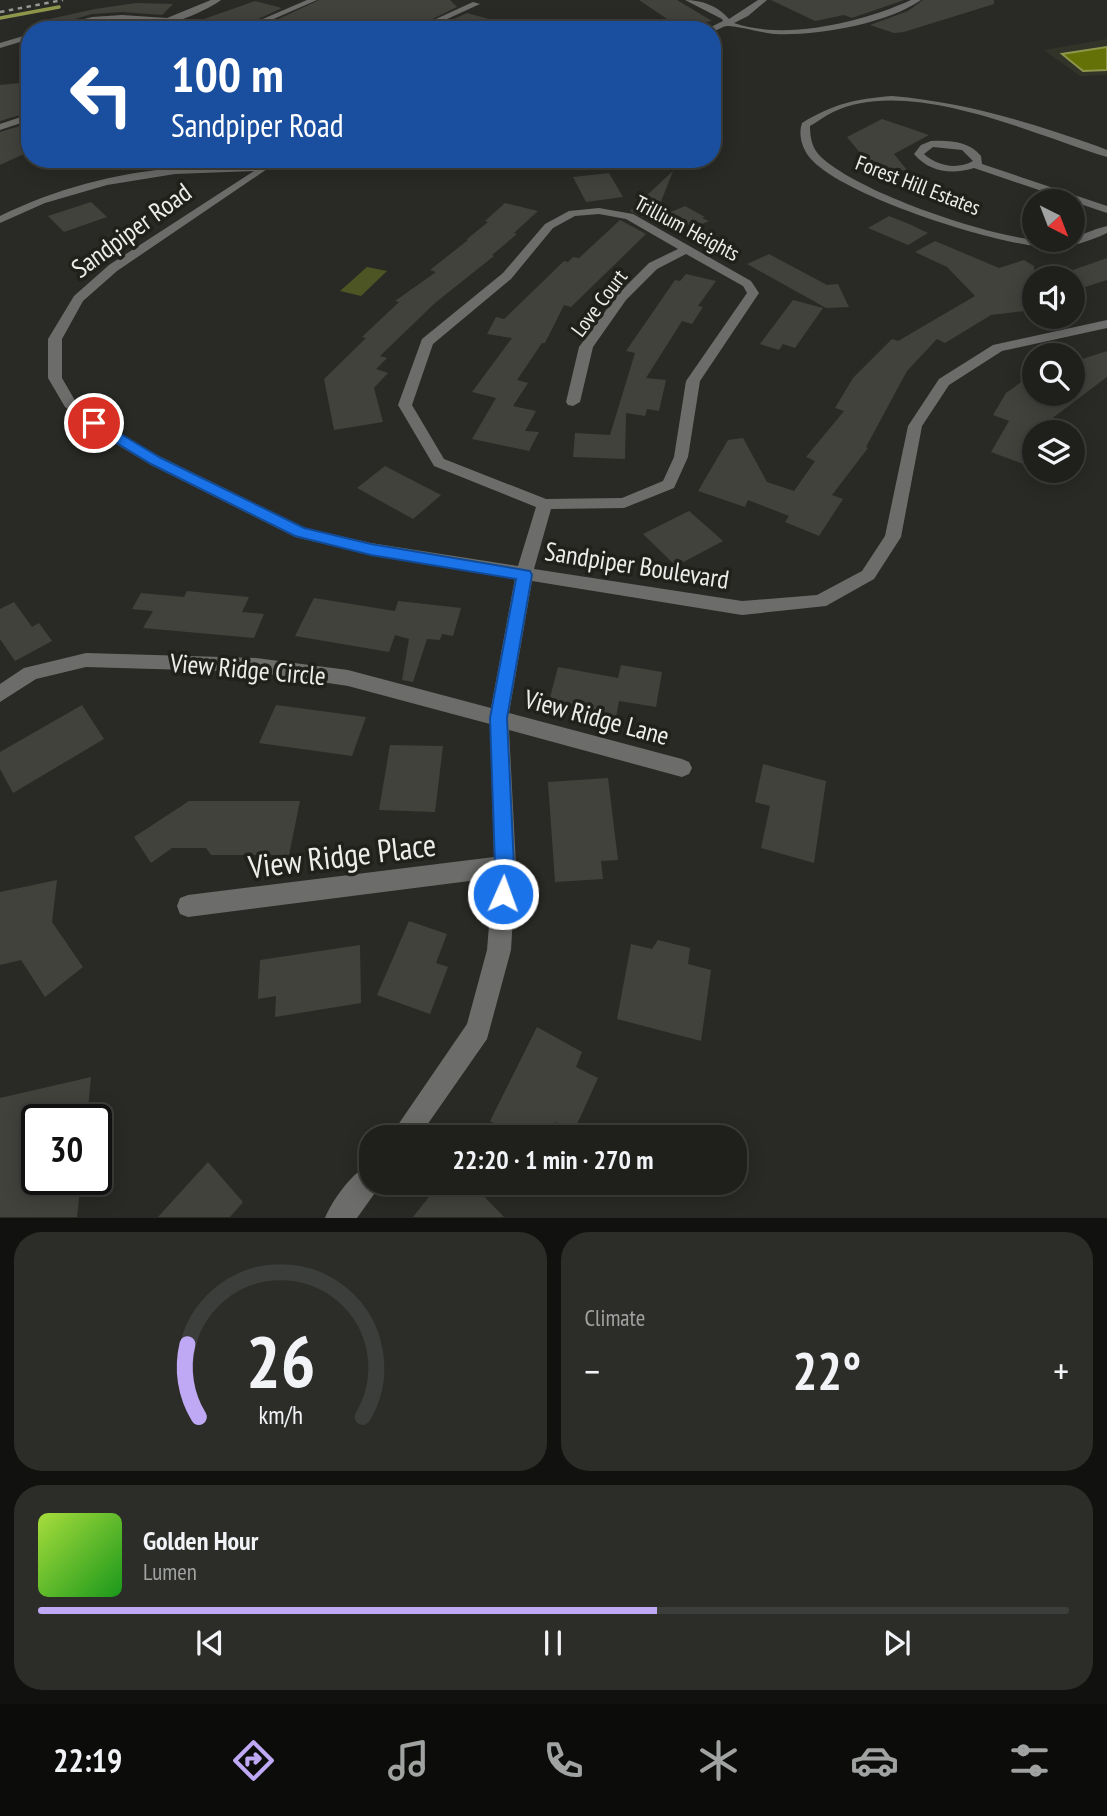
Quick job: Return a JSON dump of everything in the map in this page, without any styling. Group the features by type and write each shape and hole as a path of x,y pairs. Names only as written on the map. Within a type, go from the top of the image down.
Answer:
{"street":[{"path":"165,21 217,0"},
{"path":"263,21 313,0"},
{"path":"689,0 708,7 724,17 729,24 749,29 772,30 830,28 877,18 917,0"},
{"path":"721,27 763,0"},
{"path":"437,21 476,4"},
{"path":"80,21 94,17 129,16 168,20"},
{"path":"0,46 21,39"},
{"name":"Forest Hill Estates","path":"1107,154 1028,126 942,104 905,100 843,105 820,113 806,125 805,142 817,159 846,180 881,196 998,237 1045,244 1083,241 1107,229"},
{"path":"0,127 21,120"},
{"path":"974,165 978,158 960,146 931,144 920,150 921,158 933,165 960,169 974,165 1107,210"},
{"path":"0,220 26,206 117,179 176,171 265,168"},
{"name":"Sandpiper Road","path":"265,168 113,268 78,299 55,338 55,378 72,407 116,438 156,461 300,533 371,549 524,575"},
{"name":"Trillium Heights","path":"599,211 629,216 747,284 753,293 693,381 681,457 668,484 624,503 545,504 439,462 405,405 428,342 507,276 549,226 573,213 599,211"},
{"name":"Love Court","path":"573,402 586,347 622,297 653,267 687,249"},
{"name":"Sandpiper Boulevard","path":"524,575 742,608 820,601 868,575 893,537 915,426 944,383 998,348 1107,324"},
{"path":"411,1125 478,1030 499,950 505,866 499,718 524,575 545,504"},
{"name":"View Ridge Circle","path":"0,694 31,673 86,660 256,665 348,678 499,718"},
{"name":"View Ridge Lane","path":"499,718 682,768"},
{"name":"View Ridge Place","path":"188,905 505,866"},
{"path":"339,1217 359,1192"}],"shaded area":[{"path":"1107,39 1107,75 1080,76 1044,50"},
{"path":"1107,47 1107,70 1083,71 1062,54"},
{"path":"367,267 387,271 361,296 340,291"}],"building":[{"path":"319,0 450,0 457,7 428,21 274,21"},
{"path":"639,0 677,0 712,21 670,21"},
{"path":"771,0 904,0 852,18 844,15 815,21"},
{"path":"923,0 994,0 994,4 904,32 894,33 870,25 908,11"},
{"path":"255,1 282,8 254,21 198,21"},
{"path":"136,3 173,4 162,15 122,12 92,14 68,21 41,21"},
{"path":"467,13 496,21 450,21"},
{"path":"21,83 21,115 0,121 0,85"},
{"path":"882,119 929,135 894,154 907,170 876,172 847,137"},
{"path":"21,126 21,155 0,165 0,132"},
{"path":"673,171 653,222 630,211"},
{"path":"609,173 623,197 586,202 573,177"},
{"path":"91,202 107,217 64,232 48,216"},
{"path":"505,203 538,211 514,233 517,234 492,255 494,256 435,303 380,356 387,358 376,369 388,373 374,388 383,422 334,430 324,379 399,302 395,301 436,272 430,270 468,240"},
{"path":"685,206 709,221 686,231 659,217"},
{"path":"889,216 928,233 908,245 868,228"},
{"path":"620,220 646,234 571,307 564,305 545,343 542,343 517,380 528,383 513,406 536,411 525,431 539,432 529,451 472,439 496,398 472,392 512,338 487,334 496,317 504,319 564,261 568,262 573,257 579,258"},
{"path":"935,241 999,268 1024,260 1034,266 1022,266 1022,311 991,315 945,343 937,339 907,371 866,447 868,448 832,495 843,499 819,536 785,522 789,516 748,500 745,507 698,491 728,440 743,438 767,482 794,491 815,461 806,457 844,411 835,408 853,378 892,339 898,341 975,296 947,267 915,252"},
{"path":"769,254 827,285 838,284 849,307 826,308 747,264"},
{"path":"1107,258 1107,280 1085,287 1084,266"},
{"path":"686,274 716,281 698,306 703,307 692,324 682,321 646,378 666,380 659,411 647,409 645,416 626,413 625,459 573,457 575,433 610,435 635,353 626,351 675,280 680,281"},
{"path":"793,300 823,308 795,348 783,344 779,350 760,344"},
{"path":"1107,351 1107,377 1085,394 1085,358"},
{"path":"1022,382 1022,406 1069,406 1050,420 1022,420 1022,464 991,452 1009,421 993,415 1006,393"},
{"path":"385,466 441,495 413,519 357,488"},
{"path":"689,511 723,541 676,566 643,534"},
{"path":"187,591 249,597 242,612 264,614 254,638 143,628 153,611 132,609 141,593 184,597"},
{"path":"314,598 395,611 398,601 461,608 453,636 442,634 440,640 427,639 413,682 402,680 409,639 395,635 389,652 295,636"},
{"path":"14,602 32,627 39,623 52,641 15,661 0,639 0,609"},
{"path":"621,665 662,672 656,707 619,701 616,718 548,705 558,667 618,678"},
{"path":"82,705 104,739 13,793 0,769 0,752"},
{"path":"276,705 366,717 352,756 259,743"},
{"path":"390,745 443,746 435,812 379,810"},
{"path":"763,764 826,781 814,863 761,848 770,806 755,802"},
{"path":"608,778 618,860 601,861 603,879 555,882 548,782"},
{"path":"189,801 300,801 289,855 211,855 206,848 172,848 151,863 134,837"},
{"path":"57,880 52,922 83,967 45,997 21,960 0,965 0,892"},
{"path":"409,921 447,934 436,963 448,967 430,1014 377,995"},
{"path":"658,940 690,948 688,964 711,970 701,1041 617,1019 631,944 652,949"},
{"path":"360,945 361,1003 275,1017 276,996 258,999 260,960"},
{"path":"537,1027 582,1052 576,1067 598,1078 577,1125 560,1125 555,1122 554,1125 497,1125 490,1121"},
{"path":"91,1077 88,1104 21,1104 21,1195 79,1195 77,1217 0,1217 0,1098"},
{"path":"208,1162 243,1202 230,1217 158,1217"},
{"path":"430,1195 483,1195 504,1217 413,1217"}],"waterway":[{"path":"0,18 59,7"}],"railway":[{"path":"0,12 63,0"}],"route":[{"path":"94,423 156,461 300,533 371,549 524,575 499,718 505,866 503,894"}]}
